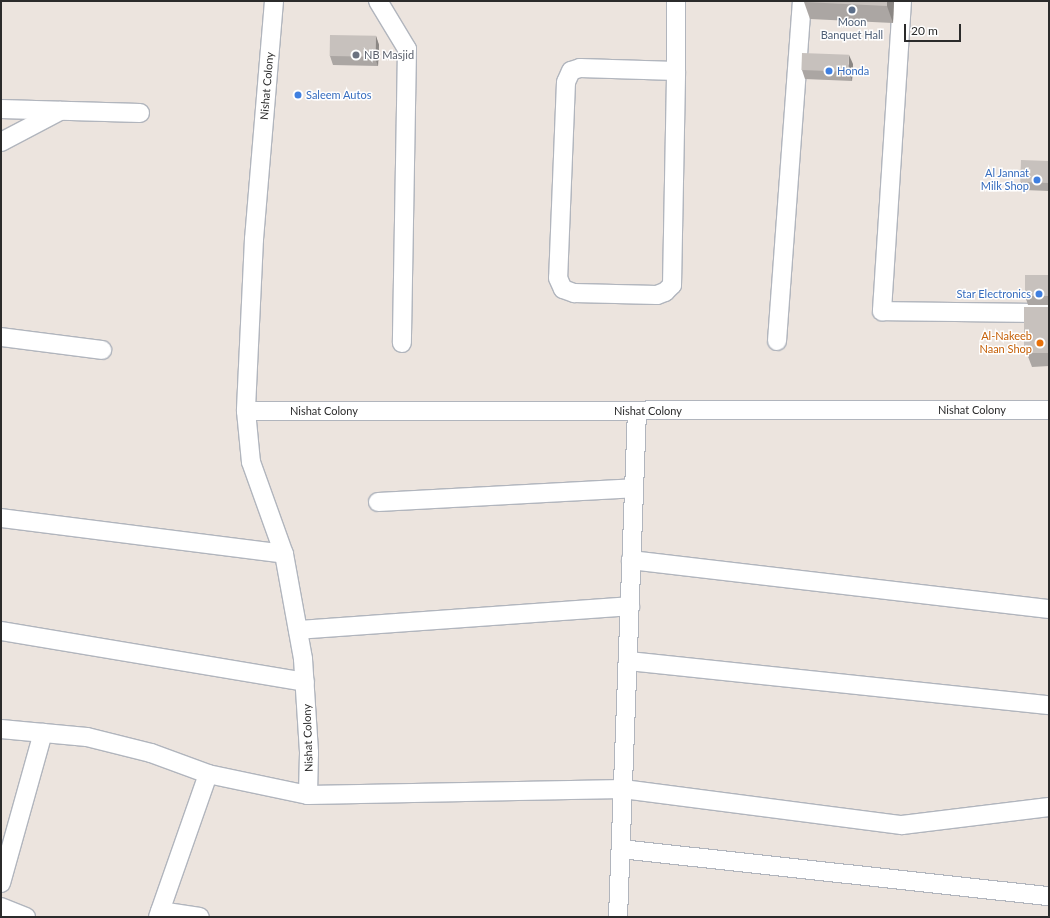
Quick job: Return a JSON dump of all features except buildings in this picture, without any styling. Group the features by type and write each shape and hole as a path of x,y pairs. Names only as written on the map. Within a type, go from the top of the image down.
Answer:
{"street":[{"name":"Nishat Colony","path":"274,1 254,238 246,411 251,462 284,554 298,630 305,682 309,753 308,794"},
{"path":"378,1 407,49 402,343"},
{"path":"676,1 676,71 672,285 665,292 657,295 574,293 563,289 558,278 566,82 571,71 580,68 676,71"},
{"path":"777,341 802,1"},
{"path":"902,1 882,311 1049,313"},
{"path":"1,109 140,112"},
{"path":"1,142 60,111"},
{"path":"1,337 102,350"},
{"name":"Nishat Colony","path":"246,411 1049,410"},
{"path":"618,917 637,411"},
{"path":"378,502 634,488"},
{"path":"1,518 284,554"},
{"path":"631,560 1049,609"},
{"path":"298,630 630,606"},
{"path":"1,631 305,682"},
{"path":"628,662 1049,705"},
{"path":"1,729 87,738 151,753 208,774 308,794 623,789 902,825 1049,807"},
{"path":"1,883 43,733"},
{"path":"200,917 159,914 208,774"},
{"path":"621,849 1049,896"},
{"path":"1,906 26,917"}],"place":[{"name":"Moon Banquet Hall","path":"852,10"},
{"name":"NB Masjid","path":"356,55"},
{"name":"Honda","path":"829,71"},
{"name":"Saleem Autos","path":"298,95"},
{"name":"Al Jannat Milk Shop","path":"1037,180"},
{"name":"Star Electronics","path":"1039,294"},
{"name":"Al-Nakeeb Naan Shop","path":"1040,343"}]}
